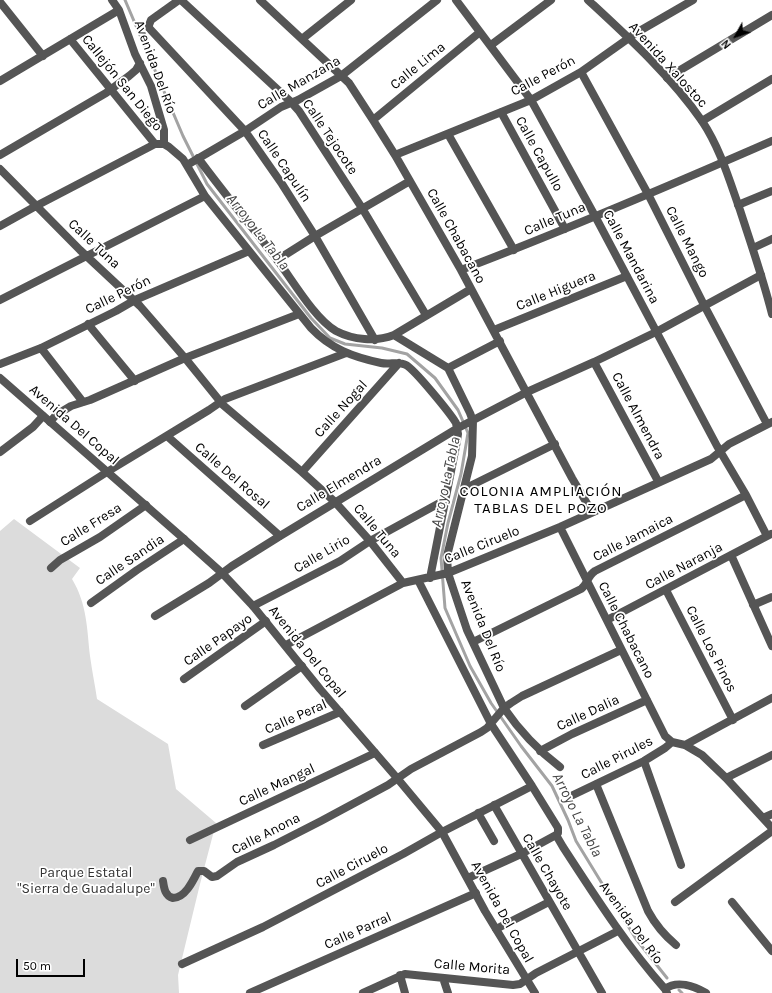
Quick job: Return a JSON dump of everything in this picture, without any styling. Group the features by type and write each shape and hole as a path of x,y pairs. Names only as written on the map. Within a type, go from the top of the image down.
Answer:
{"street":[{"name":"Avenida Del Río","path":"112,0 120,10 135,54 151,86 164,130 164,144"},
{"name":"Calle Capulín","path":"180,0 151,20 149,25 151,30 245,131 282,184 315,236 375,340"},
{"name":"Calle Tejocote","path":"180,0 291,102 306,121 362,208 426,315"},
{"name":"Calle Chabacano","path":"262,0 348,83 373,120 395,155 461,270 592,512"},
{"path":"302,39 351,0"},
{"name":"Calle Manzana","path":"192,162 245,131 281,107 298,100 341,76 437,0"},
{"name":"Calle Mandarina","path":"456,0 531,100 595,216 721,452 770,534"},
{"path":"491,45 552,0"},
{"name":"Calle Perón","path":"395,155 531,100 581,72 628,38 692,0"},
{"name":"Avenida Xalostoc","path":"591,1 667,78 702,121 713,139 723,162 761,275 769,291 772,314"},
{"path":"0,2 43,56"},
{"path":"0,81 120,10"},
{"path":"667,78 772,15"},
{"name":"Calle Lima","path":"373,120 480,32"},
{"name":"Callejón San Diego","path":"70,39 155,144"},
{"path":"0,155 111,89 136,70 140,63"},
{"name":"Calle Mango","path":"581,72 648,194 704,305 770,423"},
{"path":"702,121 772,79"},
{"name":"Calle Capullo","path":"501,112 565,229"},
{"path":"448,134 514,250"},
{"name":"Calle Tuna","path":"461,270 565,229 772,141"},
{"path":"0,226 155,144 164,144 192,162 277,260 316,314 336,331 347,335 375,340 386,338 394,335 471,289"},
{"path":"192,162 193,179 205,196 318,336 346,353 383,363 399,363 405,365 414,372 453,419 458,428 457,441 430,578"},
{"name":"Calle Tuna","path":"0,169 86,257 135,300 185,358 220,402 335,502 370,541 403,584"},
{"path":"277,260 362,208 410,181"},
{"path":"738,205 772,191"},
{"path":"0,300 205,196"},
{"path":"753,248 772,240"},
{"name":"Calle Perón","path":"0,364 41,348 135,300 249,250"},
{"name":"Calle Almendra","path":"471,421 527,392 656,332 761,275"},
{"name":"Calle Higuera","path":"494,330 627,276"},
{"path":"50,422 63,410 71,406 135,381 185,358 299,314"},
{"path":"88,324 135,381"},
{"path":"394,335 448,368 500,341"},
{"path":"41,348 83,402"},
{"path":"30,522 220,402 346,353"},
{"name":"Calle Almendra","path":"594,362 658,481"},
{"name":"Calle Nogal","path":"302,472 399,363"},
{"name":"Avenida Del Río","path":"448,368 470,412 472,456 447,556 444,574 502,710 540,751 560,768"},
{"name":"Avenida Del Copal","path":"0,378 184,539 222,574 253,606 340,712 442,832 496,929 534,993"},
{"path":"0,452 33,427 43,416"},
{"name":"Calle Elmendra","path":"222,574 335,502 471,421"},
{"name":"Calle Ciruelo","path":"286,645 403,584 444,574 560,527 711,458 721,452 729,444 770,423"},
{"name":"Calle Del Rosal","path":"167,436 280,536"},
{"path":"464,489 555,444"},
{"name":"Calle Jamaica","path":"473,642 581,589 585,586 590,575 594,571 746,495"},
{"name":"Calle Lirio","path":"253,606 340,561 370,541 445,500"},
{"name":"Calle Fresa","path":"51,568 60,560 100,537 146,505"},
{"name":"Calle Chabacano","path":"560,527 665,736 672,742"},
{"name":"Calle Naranja","path":"607,620 770,534"},
{"name":"Calle Sandia","path":"91,603 136,570 184,539"},
{"path":"731,555 772,646"},
{"path":"155,616 222,574"},
{"name":"Avenida Del Río","path":"418,580 493,722 558,828 558,833 556,836 618,931 666,991"},
{"name":"Calle Los Pinos","path":"666,590 732,720"},
{"path":"754,605 772,597"},
{"name":"Calle Papayo","path":"184,679 266,621"},
{"path":"397,778 481,732 493,722 502,710 522,696 621,650"},
{"path":"244,706 302,666"},
{"path":"685,745 772,698"},
{"name":"Calle Dalia","path":"540,751 572,734 647,700"},
{"name":"Calle Peral","path":"263,746 340,712"},
{"path":"672,742 685,745 702,755 726,778 763,818 772,830 675,902"},
{"name":"Calle Pirules","path":"573,795 644,761 672,742"},
{"name":"Calle Mangal","path":"190,840 375,753"},
{"path":"726,778 772,755"},
{"path":"644,761 681,865"},
{"name":"Calle Anona","path":"163,881 168,895 176,898 183,894 200,870 212,877 217,876 237,862 321,821 388,785 397,778"},
{"path":"596,784 648,911 653,921 662,932 676,945"},
{"name":"Calle Ciruelo","path":"182,964 263,927 532,786"},
{"name":"Calle Chayote","path":"494,805 602,993"},
{"path":"478,813 494,841"},
{"path":"763,818 772,814"},
{"path":"468,878 556,836"},
{"name":"Calle Parral","path":"250,993 476,893"},
{"path":"496,929 549,902"},
{"path":"732,902 772,951"},
{"name":"Calle Morita","path":"363,993 400,975 410,974 520,984 536,973 618,931"},
{"path":"400,975 405,993"},
{"path":"443,978 448,993"},
{"path":"666,991 674,984 688,985 706,993"}],"green space":[{"name":"Parque Estatal \"Sierra de Guadalupe\"","path":"14,519 80,568 72,579 81,598 86,616 90,656 97,699 168,744 176,789 216,823 178,975 179,993 0,993 0,531"}],"waterway":[{"name":"Arroyo La Tabla","path":"125,0 183,136 207,184 311,318 330,338 345,344 382,348 407,354 435,378 458,410 468,433 461,474 448,523 441,558 445,608 470,666 491,703 521,746 552,786 576,841 636,939 667,978"},
{"name":"Arroyo La Tabla","path":"679,990 682,993"}],"district":[{"name":"COLONIA AMPLIACIÓN TABLAS DEL POZO","path":"541,500"}]}
